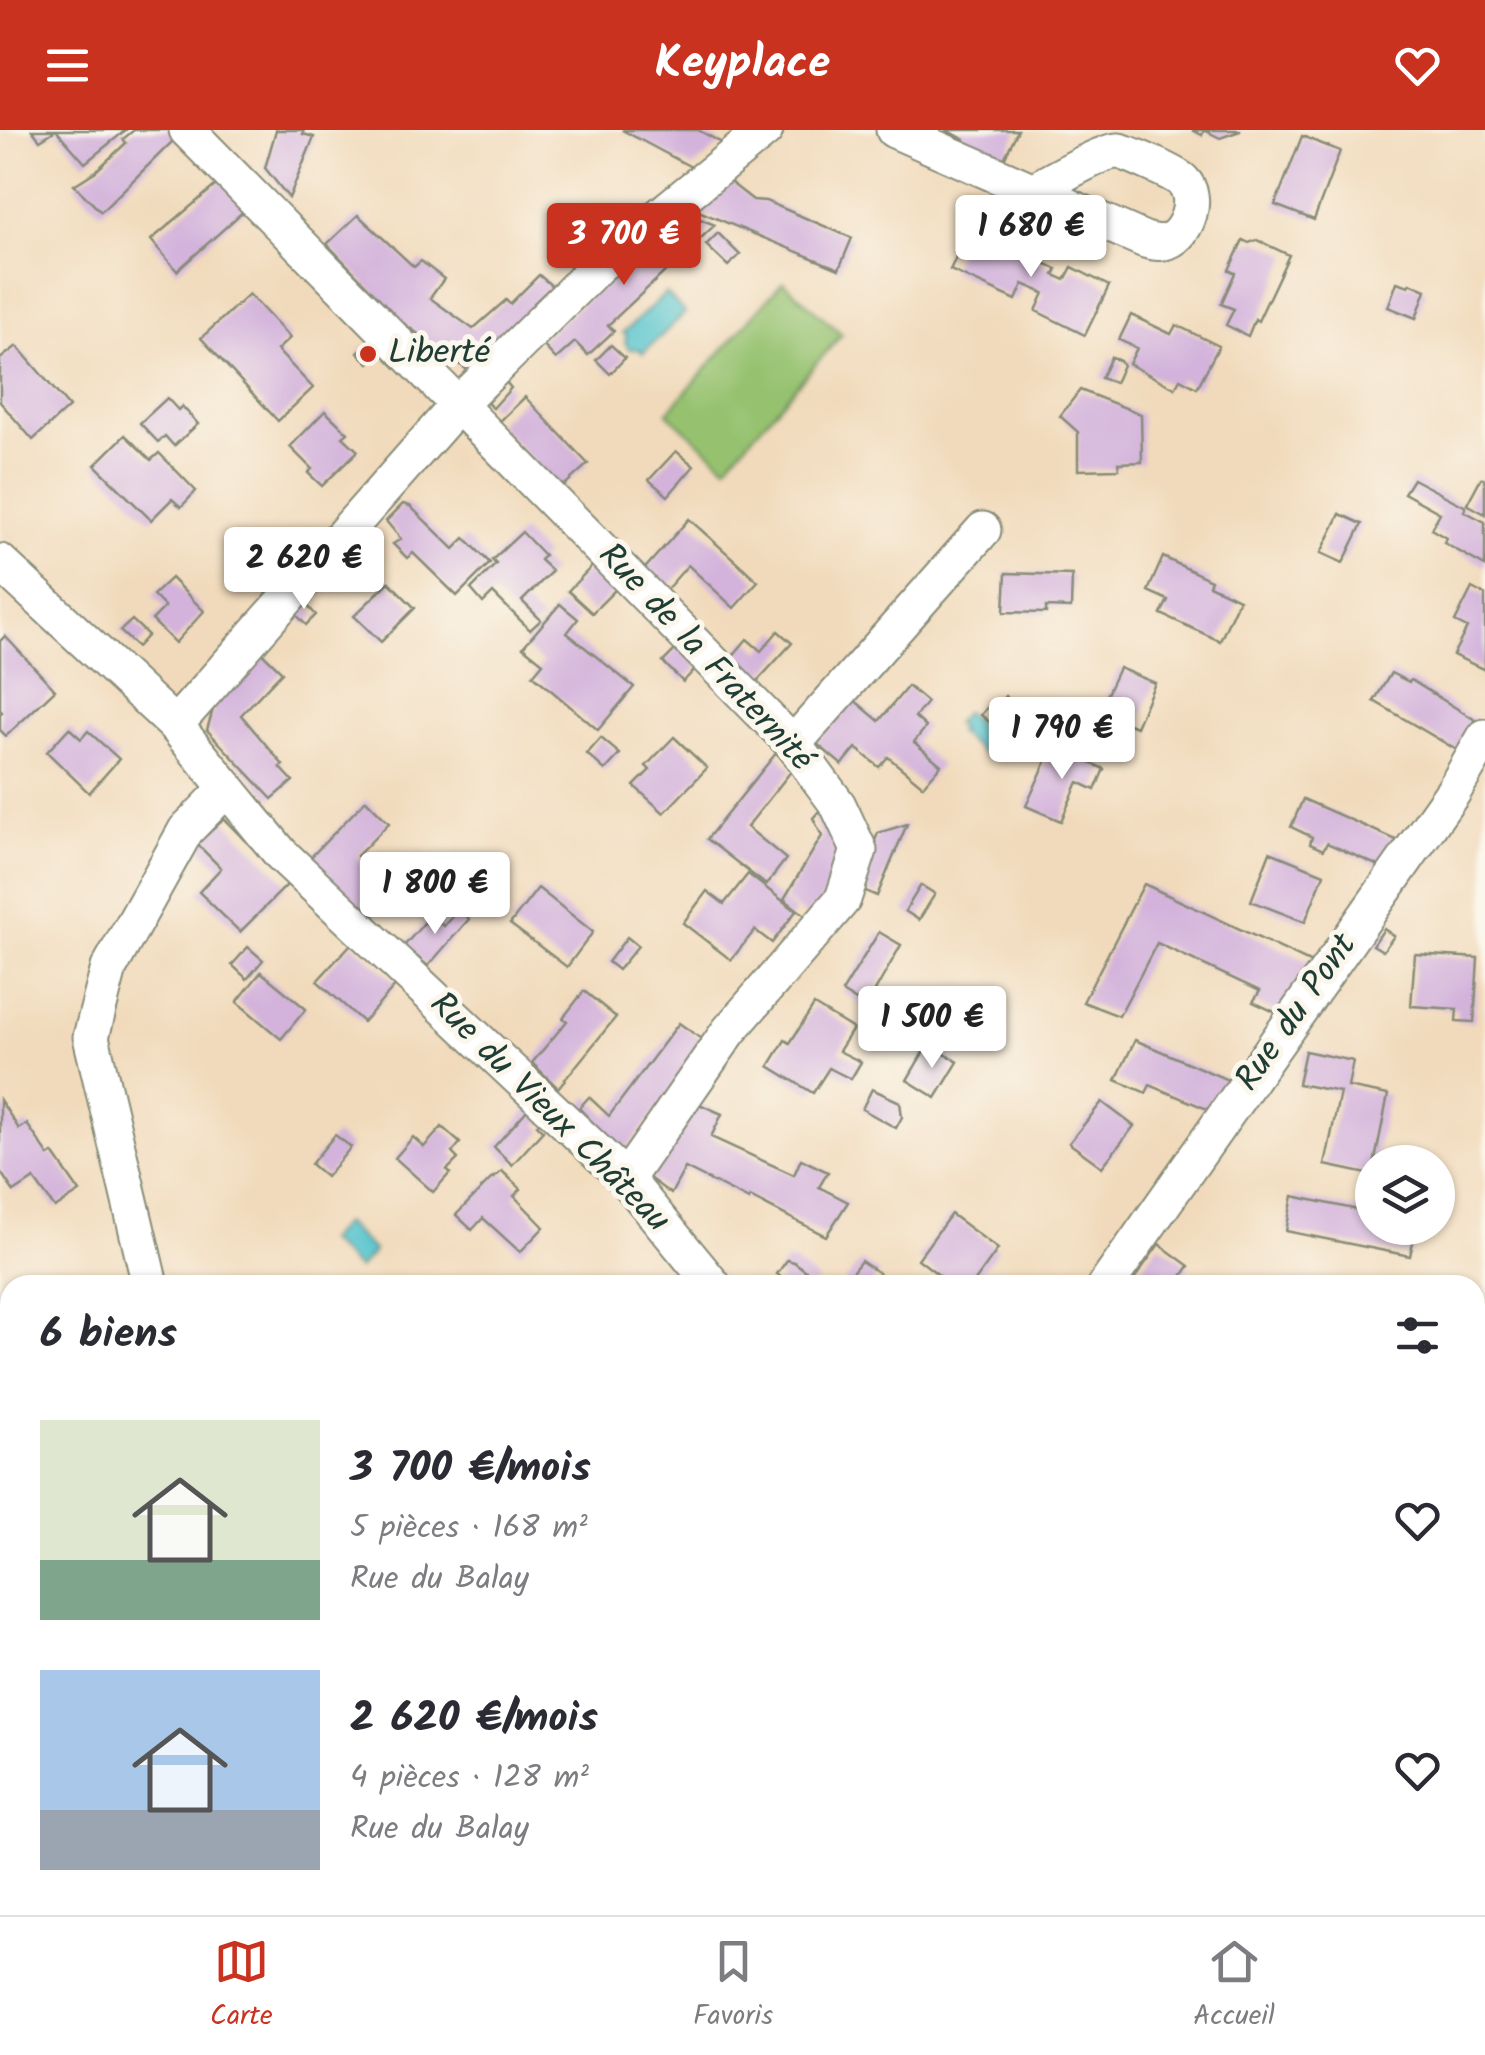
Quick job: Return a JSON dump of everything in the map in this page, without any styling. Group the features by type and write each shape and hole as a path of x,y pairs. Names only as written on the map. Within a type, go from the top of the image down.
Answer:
{"street":[{"name":"Rue de la Fraternité","path":"187,130 794,744 838,805 859,850 843,899 729,1031 626,1179"},
{"path":"175,725 459,404 598,266 765,130"},
{"path":"894,130 1032,191"},
{"path":"794,744 983,530"},
{"name":"Rue du Vieux Château","path":"0,562 175,725 281,854 626,1179 705,1275"},
{"name":"Rue du Pont","path":"1113,1275 1442,808 1485,738"},
{"path":"148,1275 91,1037 109,968 186,830 227,788"}],"green space":[{"path":"783,282 842,334 726,466 667,413"}],"water":[{"path":"666,293 685,313 643,353 629,349 623,333"},
{"path":"965,712 1000,742 987,757 957,732 960,728 955,724"},
{"path":"344,1223 374,1251 358,1269 327,1241"}],"building":[{"path":"32,130 56,130 40,140"},
{"path":"56,130 126,130 85,163"},
{"path":"134,130 172,130 178,136 101,212 74,185 96,171"},
{"path":"276,130 304,130 303,134 314,137 289,198 265,168"},
{"path":"622,130 698,130 722,143 693,168"},
{"path":"945,130 1018,130 1002,163 961,143 964,139"},
{"path":"1204,130 1240,130 1240,131 1220,138"},
{"path":"1302,136 1340,151 1314,220 1275,205"},
{"path":"726,179 753,200 766,201 852,238 839,269 691,208"},
{"path":"222,180 247,208 177,271 151,240"},
{"path":"685,213 715,225 608,325 614,331 588,355 575,342 556,359 539,341"},
{"path":"358,215 414,267 421,261 444,279 430,298 473,329 506,300 510,304 539,275 552,286 470,372 402,322 327,244"},
{"path":"969,230 1037,256 1035,259 1057,269 1054,275 1065,280 1072,267 1109,286 1085,335 1036,311 1044,293 1023,284 1016,300 950,270"},
{"path":"718,233 740,255 728,266 706,245"},
{"path":"1243,240 1257,240 1289,255 1248,336 1226,325 1234,309 1221,304 1235,273 1229,270"},
{"path":"1397,282 1426,290 1416,318 1388,307"},
{"path":"249,294 290,338 277,350 313,388 278,421 201,338"},
{"path":"1131,315 1171,334 1176,325 1219,346 1197,388 1180,379 1175,388 1129,364 1137,348 1119,340"},
{"name":"Liberté","path":"366,345 377,355 369,363 358,353"},
{"path":"611,345 625,358 610,374 596,360"},
{"path":"17,346 69,407 33,440 0,402 0,359"},
{"path":"1111,357 1123,365 1115,383 1101,378"},
{"path":"506,382 511,388 493,408 487,403"},
{"path":"1080,390 1141,414 1142,462 1118,463 1119,469 1078,470 1078,432 1060,416"},
{"path":"525,397 588,464 559,490 497,424"},
{"path":"167,398 178,410 182,406 198,424 174,446 165,436 158,442 140,423"},
{"path":"325,411 348,433 343,437 358,451 322,486 308,473 312,469 290,447"},
{"path":"125,435 151,460 159,453 196,491 181,507 172,499 151,520 95,465"},
{"path":"676,451 694,466 668,496 649,480"},
{"path":"1481,478 1485,480 1485,514 1467,504"},
{"path":"1413,479 1466,507 1464,511 1485,522 1485,566 1444,543 1446,538 1431,529 1440,513 1404,493"},
{"path":"403,504 410,506 454,549 465,538 490,563 457,596 413,553 407,558 393,544 401,539 386,521"},
{"path":"1340,514 1362,524 1343,563 1321,553"},
{"path":"689,519 758,581 734,608 688,565 660,597 639,575"},
{"path":"522,532 544,555 540,560 552,571 522,601 541,620 530,630 493,593 483,603 471,589 496,564 492,560"},
{"path":"1163,557 1211,580 1209,585 1239,599 1220,641 1161,614 1168,600 1148,591"},
{"path":"598,560 621,584 592,613 568,591"},
{"path":"1006,573 1072,575 1071,608 1046,607 1046,613 1004,612"},
{"path":"171,578 204,611 175,643 152,620 165,607 153,595"},
{"path":"389,582 415,608 381,642 354,616"},
{"path":"1472,588 1485,595 1485,670 1453,655 1467,628 1455,622"},
{"path":"302,600 316,615 306,625 292,610"},
{"path":"560,604 578,619 567,633 634,687 598,730 533,675 543,663 523,647"},
{"path":"132,620 148,635 137,647 120,631"},
{"path":"778,631 792,643 749,690 725,665 747,639 761,651"},
{"path":"5,636 55,690 6,736 0,730 0,641"},
{"path":"679,646 698,666 683,682 663,662"},
{"path":"257,648 282,672 241,715 293,781 272,799 207,730 219,689"},
{"path":"1119,668 1155,683 1136,727 1099,711"},
{"path":"1391,673 1411,680 1480,723 1462,753 1374,701"},
{"path":"908,686 927,702 915,717 926,727 914,742 941,765 923,786 888,757 879,767 856,748 842,765 816,743 853,699 879,721"},
{"path":"1005,696 1029,717 1006,736 981,715 991,703 996,707"},
{"path":"69,728 81,739 88,731 119,759 89,793 47,752"},
{"path":"674,737 707,768 664,813 634,786 650,770 646,766"},
{"path":"601,738 620,754 605,770 587,754"},
{"path":"1053,746 1104,769 1095,790 1078,782 1061,821 1026,806"},
{"path":"777,752 792,770 747,827 786,859 766,885 707,839"},
{"path":"1303,799 1401,842 1383,868 1327,843 1323,850 1310,844 1312,837 1291,827"},
{"path":"366,800 389,823 357,856 395,894 371,918 309,859"},
{"path":"821,809 842,851 838,875 810,919 784,899 822,836 813,818"},
{"path":"224,819 288,884 240,932 199,892 221,868 197,844"},
{"path":"907,824 877,896 856,887 878,833"},
{"path":"1270,852 1324,874 1305,922 1251,901"},
{"path":"748,874 796,911 772,943 755,930 731,960 683,923 707,891 724,904"},
{"path":"1144,884 1316,965 1281,1015 1253,1002 1260,991 1157,943 1119,1016 1083,1002"},
{"path":"921,885 935,894 919,920 905,911"},
{"path":"538,888 593,932 567,967 510,924"},
{"path":"459,908 469,919 428,966 404,946 425,922 430,926 435,920 444,926"},
{"path":"1384,929 1394,936 1383,951 1373,945"},
{"path":"879,932 901,945 866,1007 842,992"},
{"path":"627,937 638,946 618,970 608,962"},
{"path":"352,943 397,984 363,1022 317,981"},
{"path":"248,947 263,960 247,979 232,965"},
{"path":"1415,954 1478,958 1474,1022 1456,1021 1457,1009 1411,1006"},
{"path":"261,972 306,1009 281,1039 237,1002"},
{"path":"584,991 616,1017 558,1088 532,1063 567,1021 563,1018"},
{"path":"814,1005 853,1029 839,1051 861,1062 851,1079 829,1068 813,1093 769,1066 785,1040 790,1043"},
{"path":"679,1023 707,1043 623,1154 579,1108 589,1097 609,1116"},
{"path":"1135,1040 1235,1083 1214,1112 1150,1085 1146,1093 1116,1080"},
{"path":"928,1044 958,1062 936,1098 907,1080"},
{"path":"1305,1051 1353,1061 1348,1087 1388,1095 1378,1145 1355,1145 1355,1171 1325,1165 1340,1092 1298,1084"},
{"path":"872,1089 900,1102 902,1117 896,1128 862,1109"},
{"path":"0,1100 19,1129 27,1124 49,1156 53,1153 80,1192 55,1208 34,1179 14,1192 0,1171"},
{"path":"690,1100 722,1114 711,1137 794,1175 801,1159 828,1172 819,1187 848,1202 826,1236 685,1168 671,1194 645,1175"},
{"path":"1102,1102 1134,1126 1102,1167 1069,1143"},
{"path":"530,1107 543,1119 537,1125 543,1131 512,1165 494,1147"},
{"path":"442,1127 460,1143 452,1153 458,1159 433,1192 395,1158 413,1137 424,1147"},
{"path":"335,1135 351,1147 326,1177 311,1164"},
{"path":"502,1171 521,1189 514,1196 544,1227 520,1252 483,1218 472,1230 456,1215"},
{"path":"1293,1196 1355,1209 1355,1245 1286,1231"},
{"path":"951,1214 998,1249 979,1275 939,1275 918,1259"},
{"path":"1159,1244 1189,1266 1183,1275 1137,1275"},
{"path":"1355,1245 1412,1245 1410,1256"},
{"path":"787,1260 811,1275 778,1275"},
{"path":"861,1261 879,1273 878,1275 850,1275"}],"place":[{"name":"Liberté","path":"368,354"}]}
